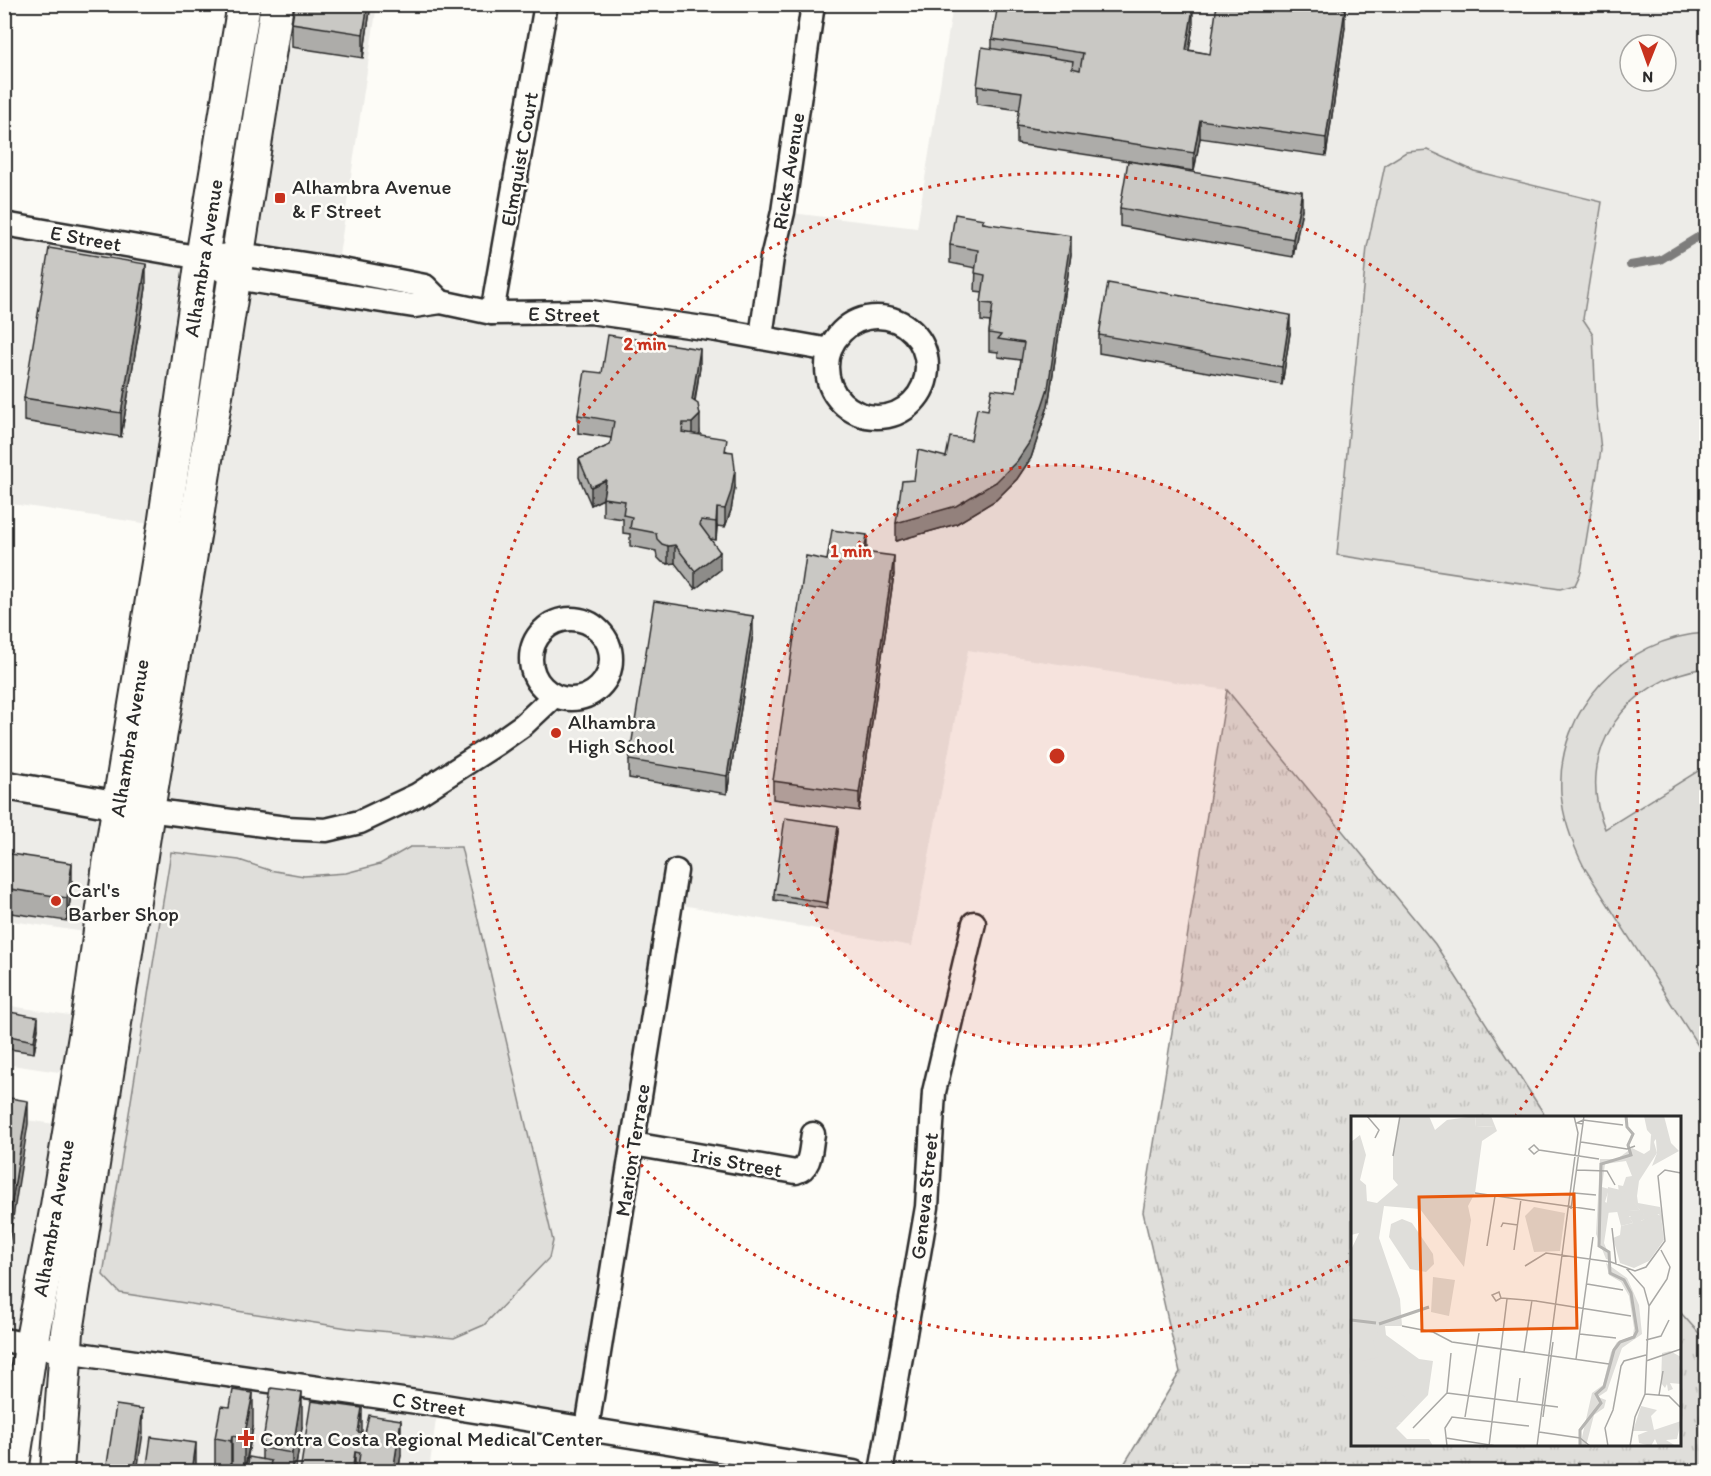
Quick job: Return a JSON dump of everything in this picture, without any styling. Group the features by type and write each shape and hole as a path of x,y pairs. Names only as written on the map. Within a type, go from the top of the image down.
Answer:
{"main road":[{"name":"Alhambra Avenue","path":"57,1472 64,1352 133,807 164,526 202,258 244,4"},
{"name":"Alhambra Avenue","path":"12,1472 18,1342 57,1206 88,1018 133,807 237,266 277,4"}],"street":[{"name":"Elmquist Court","path":"492,313 546,4"},
{"name":"Ricks Avenue","path":"761,338 772,258 783,212 813,4"},
{"name":"E Street","path":"4,224 202,258 237,266 310,289 414,306 441,302 492,313 590,312 830,350"},
{"name":"E Street","path":"237,266 314,266 425,285 441,302"},
{"path":"310,289 314,266"},
{"path":"881,318 897,322 919,341 925,353 927,367 925,381 913,402 894,414 868,417 843,404 834,393 828,380 827,364 830,350 837,337 856,322 881,318"},
{"path":"4,786 286,828 326,830 360,822 417,795 523,725 555,696"},
{"name":"Marion Terrace","path":"586,1428 676,871"},
{"name":"Geneva Street","path":"881,1472 927,1207 934,1092 974,922"},
{"name":"Iris Street","path":"633,1144 796,1172 803,1171 808,1165 813,1134"},
{"name":"C Street","path":"18,1342 64,1352 438,1405 854,1472"}],"shaded area":[{"path":"277,5 377,5 337,269 239,254"},
{"name":"Alhambra High School","path":"953,5 1706,5 1706,1341 1681,1313 1681,1116 1545,1116 1435,944 1227,690 968,650 912,946 671,903 587,1428 438,1405 429,1471 57,1472 235,278 760,337 783,212 917,228"},
{"path":"4,224 202,258 164,526 5,503"},
{"path":"10,786 118,804 98,934 5,920 4,815"},
{"path":"4,1005 88,1018 79,1075 5,1064"},
{"path":"5,1117 69,1126 31,1345 5,1340"}],"green space":[{"path":"1428,150 1474,171 1602,202 1583,319 1593,334 1596,405 1601,450 1581,572 1575,585 1560,589 1337,555 1367,247 1385,165 1406,152"},
{"path":"1706,633 1706,668 1678,675 1652,687 1631,703 1614,723 1602,747 1596,773 1597,800 1605,829 1706,766 1706,1058 1584,867 1569,831 1561,793 1562,762 1570,733 1583,707 1601,683 1623,663 1648,648 1676,638"},
{"path":"1227,690 1435,944 1545,1116 1351,1116 1351,1446 1681,1446 1681,1313 1706,1341 1706,1471 1120,1471 1180,1372 1143,1212"},
{"path":"410,847 461,847 553,1241 549,1258 484,1325 454,1338 348,1328 120,1293 103,1275 171,852 239,860 269,870 304,876 346,873 380,864"}],"building":[{"path":"295,4 368,4 363,34 292,23"},
{"path":"998,4 1173,4 1193,8 1186,50 1210,54 1217,4 1316,4 1345,9 1326,138 1200,120 1194,153 1017,126 1022,92 977,86 982,47 1073,61 1072,68 1080,70 1083,53 992,39"},
{"path":"1128,161 1302,191 1293,239 1120,208"},
{"path":"955,214 984,219 982,223 1071,236 1048,388 1031,440 1017,461 996,482 956,506 896,523 902,481 914,480 918,450 946,457 950,437 971,440 977,408 988,410 992,389 1016,392 1024,343 998,339 1001,335 989,333 993,304 981,303 985,275 975,273 978,250 950,245"},
{"path":"49,248 146,264 121,413 24,398"},
{"path":"1108,283 1290,315 1282,367 1099,335"},
{"path":"608,335 700,349 692,400 698,404 700,415 692,423 683,423 682,432 727,439 725,451 733,452 735,469 725,509 717,508 716,522 701,520 700,525 720,552 695,571 675,545 662,544 657,539 656,533 630,528 632,517 623,515 625,501 603,498 606,480 591,487 579,459 610,445 614,421 578,415 585,371 602,373"},
{"path":"832,530 867,535 864,552 894,556 859,793 773,781 806,556 827,560"},
{"path":"654,601 753,616 727,776 629,760"},
{"path":"785,818 838,826 827,903 774,894"},
{"path":"4,853 72,863 67,898 4,888"},
{"path":"4,1011 38,1017 34,1041 4,1035"},
{"path":"4,1097 28,1101 4,1250"},
{"path":"271,1388 302,1392 292,1453 262,1448"},
{"path":"233,1390 253,1393 244,1438 232,1436 231,1441 215,1438 221,1406 230,1407"},
{"path":"311,1401 362,1408 358,1432 365,1433 369,1415 401,1420 393,1472 358,1467 360,1453 355,1452 352,1472 300,1472"},
{"path":"116,1405 143,1409 134,1472 106,1471"},
{"path":"151,1437 196,1443 192,1472 146,1472"},
{"path":"249,1457 271,1461 269,1472 247,1472"}],"waterway":[{"path":"1630,265 1660,260 1706,232"}],"place":[{"name":"Alhambra Avenue & F Street","path":"280,198"},
{"name":"Alhambra High School","path":"556,733"},
{"name":"Carl's Barber Shop","path":"56,901"},
{"name":"Contra Costa Regional Medical Center","path":"246,1438"}]}
